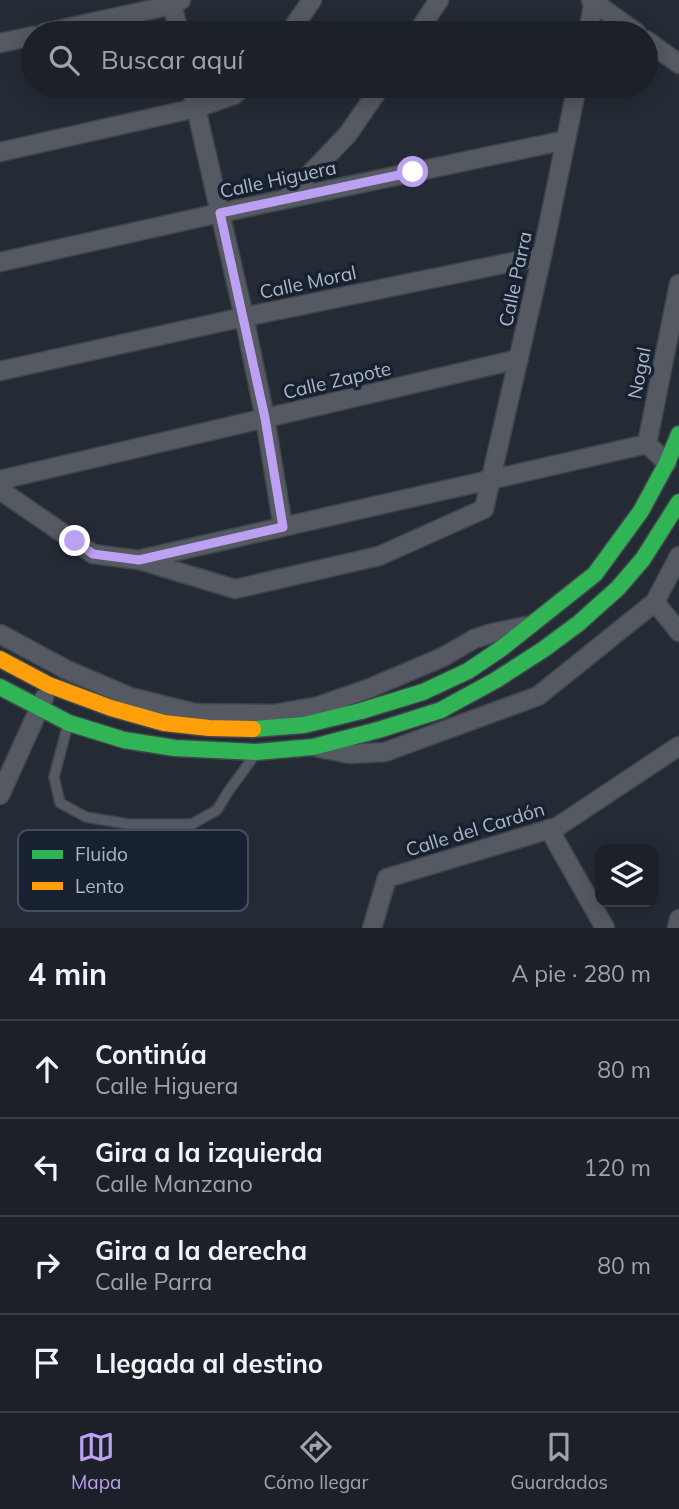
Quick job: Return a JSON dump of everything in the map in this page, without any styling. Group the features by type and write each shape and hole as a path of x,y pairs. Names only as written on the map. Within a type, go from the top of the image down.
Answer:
{"main road":[{"path":"0,659 49,685 111,708 164,723 209,728 246,729 304,725 422,692 468,671 502,648 595,574 641,511 679,434"},
{"path":"0,687 69,723 124,740 175,748 256,752 313,747 378,730 442,710 496,680 579,623 618,588 643,559 679,502"}],"street":[{"path":"297,21 312,0"},
{"path":"425,21 439,0"},
{"path":"590,21 593,1 620,21"},
{"path":"95,21 175,2 177,21"},
{"path":"0,43 21,39"},
{"path":"658,49 679,64"},
{"path":"194,98 244,317 265,418 283,527"},
{"path":"0,152 196,108 225,98"},
{"path":"286,199 348,134 373,98"},
{"name":"Calle Parra","path":"0,490 93,554 139,560 235,589 379,556 484,509 542,256 575,98"},
{"name":"Calle Higuera","path":"0,262 566,140"},
{"name":"Calle Moral","path":"0,371 244,317 542,256"},
{"name":"Nogal","path":"647,444 679,284"},
{"name":"Calle Zapote","path":"0,480 519,359"},
{"path":"647,444 667,463"},
{"name":"Calle Parra","path":"139,560 647,444"},
{"path":"304,725 313,747 350,754 385,752 538,695 655,602 679,556"},
{"path":"655,602 679,632"},
{"path":"0,634 67,670 130,697 195,713 273,714 319,706 443,657 474,639 534,624"},
{"path":"0,795 49,685"},
{"name":"Calle del Cardón","path":"372,928 387,878 557,827 679,746"},
{"path":"549,829 601,927"},
{"path":"677,928 679,919"}],"lane":[{"path":"69,723 54,777 60,803 86,817 128,824 192,824 217,810 256,752"}],"traffic: fast":[{"path":"253,729 304,725 423,692 468,671 502,648 595,574 641,511 679,434"},
{"path":"0,687 69,723 124,740 175,748 256,752 313,747 378,730 441,710 496,680 579,623 618,588 643,559 679,502"}],"traffic: slow":[{"path":"0,659 49,685 111,708 164,723 253,729"}],"route":[{"path":"75,541 93,554 139,560 283,527 265,418 220,213 413,172"}]}
